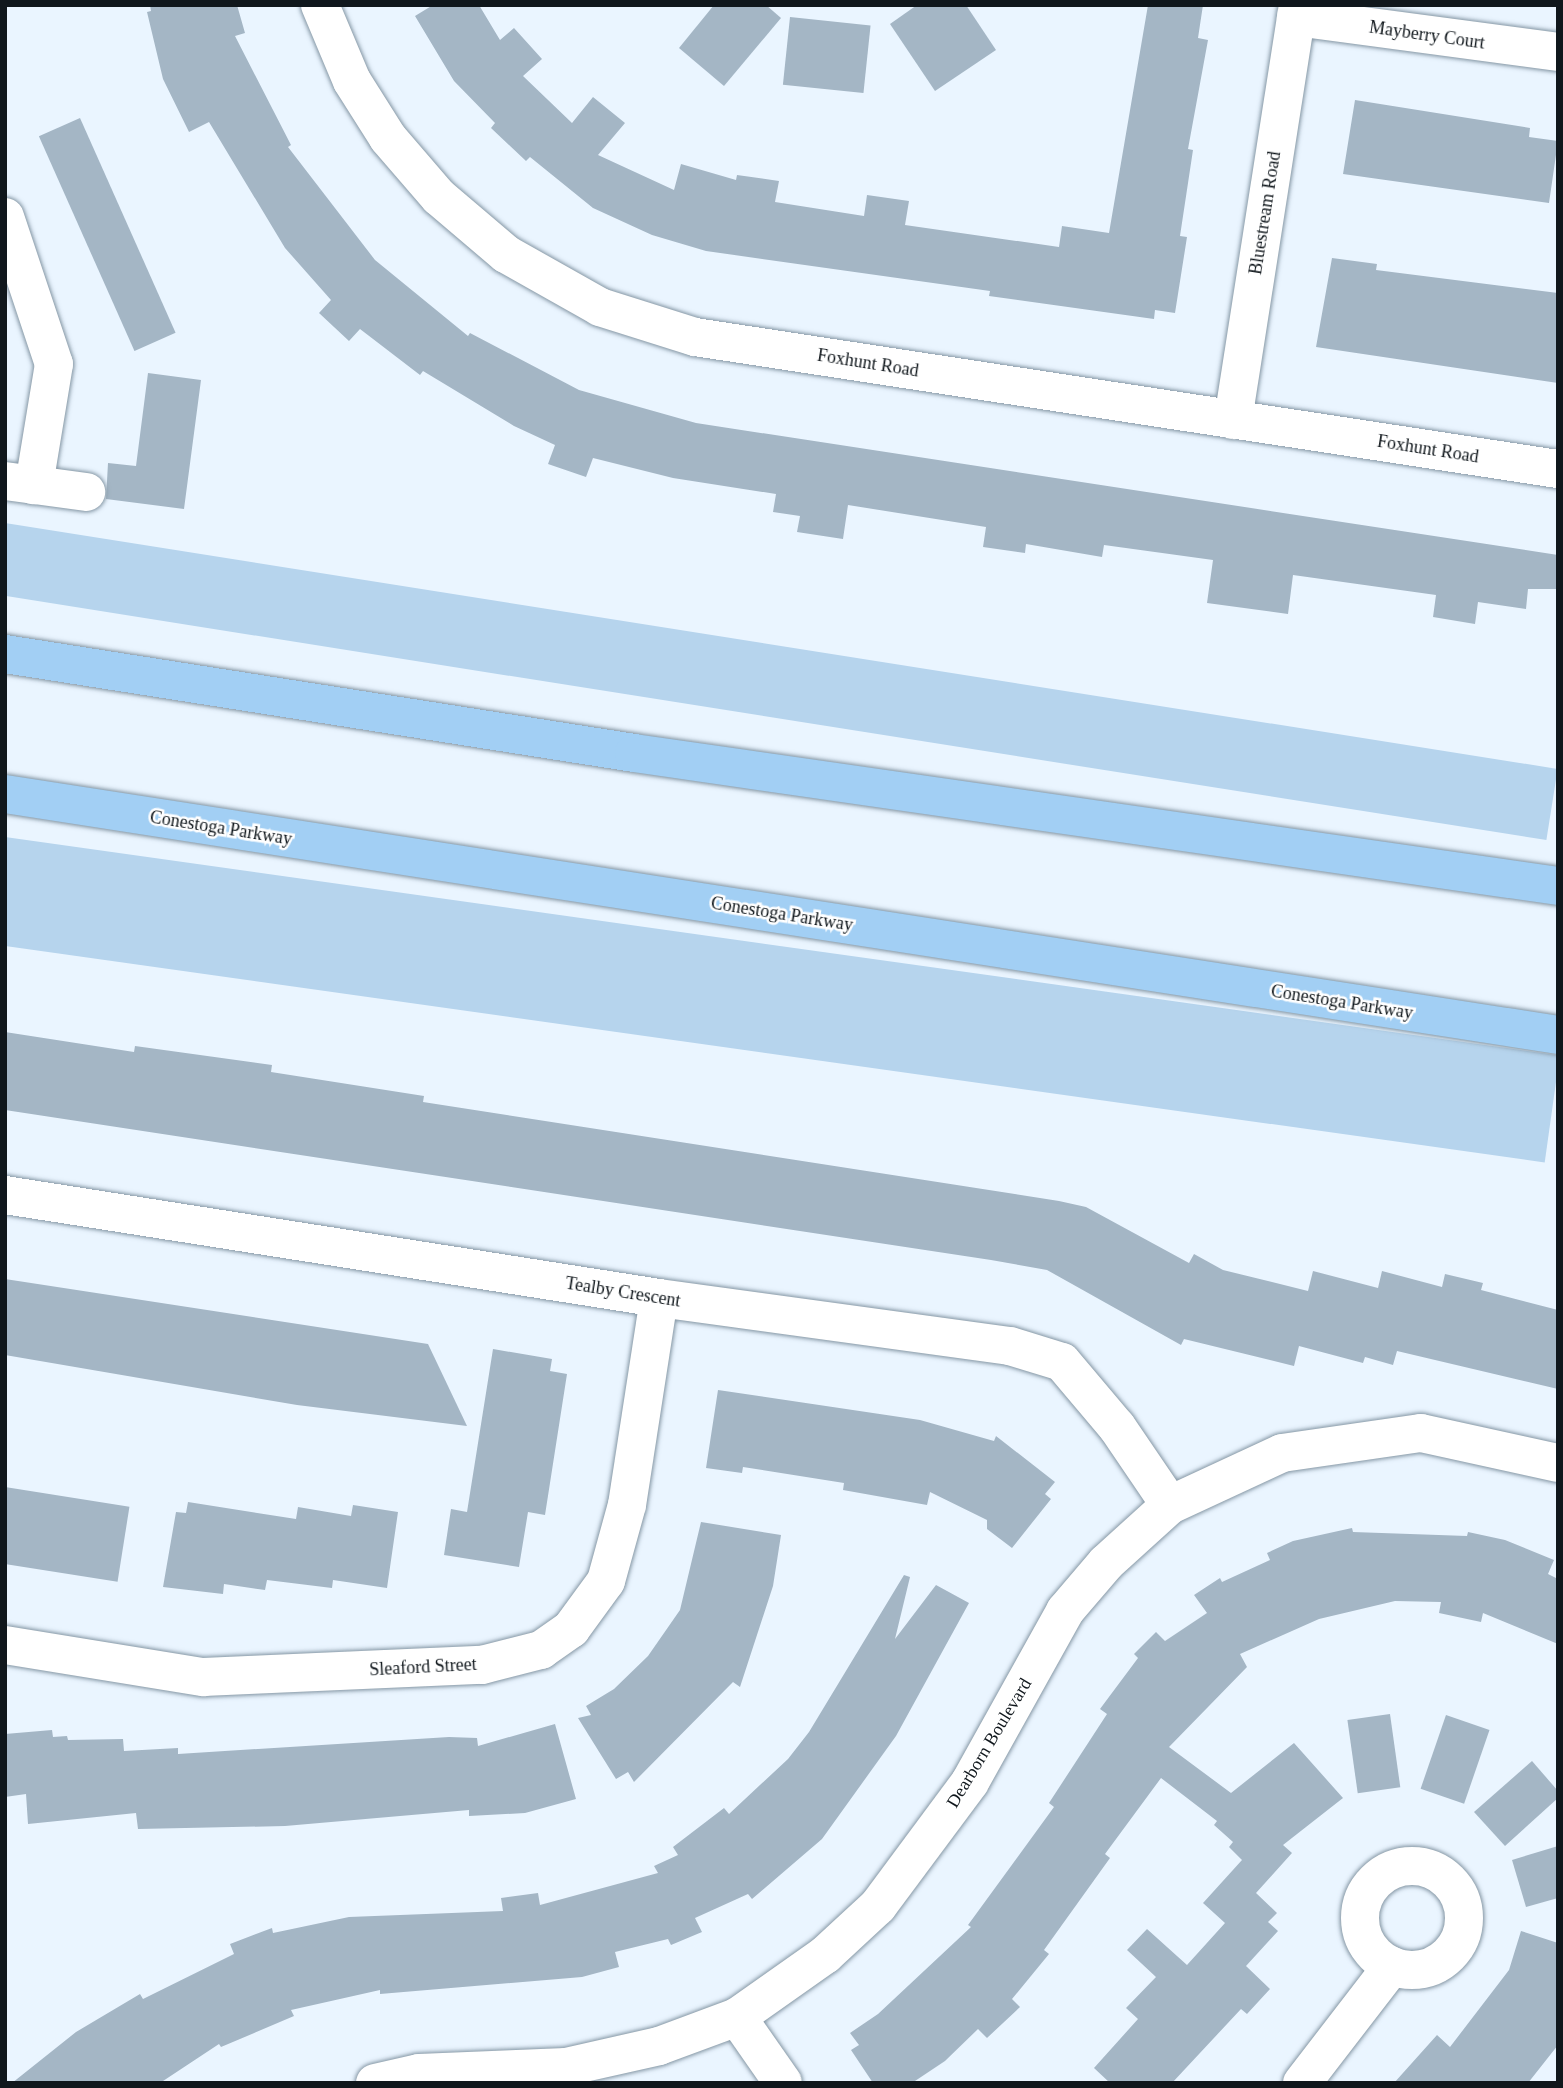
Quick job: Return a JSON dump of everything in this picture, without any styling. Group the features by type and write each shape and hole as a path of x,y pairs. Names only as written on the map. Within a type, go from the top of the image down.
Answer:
{"highway":[{"path":"5,654 634,753 1558,886"},
{"name":"Conestoga Parkway","path":"5,794 1558,1035"}],"street":[{"name":"Foxhunt Road","path":"320,5 352,81 388,138 439,197 506,254 600,307 695,337 1558,469"},
{"name":"Bluestream Road","path":"1233,420 1297,11"},
{"name":"Mayberry Court","path":"1297,11 1558,52"},
{"path":"5,218 54,364 20,483 86,492"},
{"name":"Tealby Crescent","path":"5,1195 659,1298 1010,1346 1062,1362 1118,1427 1170,1505"},
{"name":"Sleaford Street","path":"5,1645 203,1676 482,1665 541,1650 571,1629 606,1581 627,1505 659,1298"},
{"name":"Dearborn Boulevard","path":"375,2083 419,2073 566,2067 659,2046 737,2017 825,1955 878,1906 970,1782 1065,1611 1106,1563 1170,1505 1282,1453 1421,1433 1558,1463"},
{"path":"1302,2083 1392,1966"},
{"path":"737,2017 783,2083"}],"shaded area":[{"path":"5,523 1558,769 1546,840 5,596"},
{"path":"5,837 1558,1055 1545,1162 5,946"}],"building":[{"path":"150,5 237,5 245,33 235,36 291,145 288,147 375,260 468,336 470,333 579,390 696,423 1558,555 1558,589 1528,589 1526,609 1478,602 1475,624 1433,617 1436,595 1293,575 1288,614 1207,603 1213,560 1104,545 1102,557 1026,544 1025,553 983,547 986,527 848,505 843,539 797,532 800,516 773,512 776,494 673,478 593,458 586,477 548,464 555,445 514,426 423,371 420,375 360,329 349,341 319,313 331,300 285,248 209,122 189,132 163,79 147,12 151,11"},
{"path":"433,5 479,5 500,40 514,28 542,59 523,76 572,123 593,97 625,123 598,155 674,190 681,164 736,180 737,175 779,181 775,202 864,216 867,195 909,201 905,225 1059,247 1062,226 1109,233 1148,5 1203,5 1198,38 1208,40 1188,149 1193,150 1180,236 1187,237 1175,313 1155,310 1154,319 989,296 990,291 706,251 652,235 593,208 530,157 526,161 491,128 495,123 454,81 415,16"},
{"path":"714,5 766,5 781,18 724,86 679,48"},
{"path":"917,5 966,5 996,50 935,91 890,24"},
{"path":"790,17 871,25 863,93 783,85"},
{"path":"1355,100 1530,128 1529,137 1558,141 1549,203 1343,174"},
{"path":"80,118 176,333 134,351 39,136"},
{"path":"1332,258 1377,264 1376,270 1558,293 1558,383 1316,347"},
{"path":"148,373 201,380 184,509 106,499 108,463 136,466"},
{"path":"5,1032 134,1052 135,1046 272,1065 271,1072 424,1096 423,1102 1059,1201 1086,1207 1189,1263 1194,1254 1223,1270 1308,1291 1313,1271 1378,1288 1382,1271 1442,1287 1445,1274 1483,1283 1481,1290 1558,1310 1558,1389 1397,1351 1393,1365 1365,1357 1363,1363 1299,1346 1294,1366 1184,1339 1181,1345 1047,1270 5,1110"},
{"path":"5,1279 428,1344 467,1426 297,1405 5,1355"},
{"path":"493,1349 552,1359 550,1371 567,1374 545,1515 528,1512 519,1567 444,1555 451,1509 467,1512"},
{"path":"718,1390 920,1420 994,1441 996,1436 1055,1482 1045,1494 1051,1499 1012,1548 987,1529 987,1520 930,1492 927,1505 843,1490 844,1483 743,1467 742,1473 706,1468"},
{"path":"5,1487 129,1507 118,1582 5,1564"},
{"path":"188,1502 296,1519 298,1507 351,1516 353,1505 398,1512 387,1588 333,1580 332,1588 267,1580 265,1590 224,1584 223,1594 163,1587 176,1512 186,1513"},
{"path":"701,1522 781,1535 773,1586 740,1687 733,1682 634,1782 628,1772 616,1779 578,1718 591,1715 586,1706 614,1689 648,1656 680,1610"},
{"path":"1352,1528 1353,1532 1467,1536 1468,1532 1505,1540 1554,1560 1548,1574 1558,1579 1558,1644 1483,1613 1481,1622 1439,1613 1441,1602 1395,1601 1319,1619 1240,1654 1247,1667 1169,1747 1231,1793 1294,1743 1343,1798 1283,1845 1292,1853 1256,1893 1277,1913 1268,1922 1278,1931 1246,1966 1270,1989 1247,2014 1241,2009 1172,2083 1110,2083 1094,2068 1138,2019 1126,2008 1156,1977 1127,1950 1147,1929 1187,1965 1225,1923 1203,1903 1242,1860 1229,1847 1233,1842 1214,1825 1217,1821 1161,1778 1105,1854 1110,1858 1044,1950 1049,1954 1012,1999 1020,2007 987,2038 978,2029 945,2061 912,2083 873,2083 851,2050 859,2045 850,2033 878,2014 971,1927 968,1925 1054,1807 1049,1803 1107,1714 1100,1709 1138,1658 1134,1654 1156,1632 1165,1641 1207,1613 1194,1595 1220,1578 1222,1582 1270,1560 1267,1553 1293,1541"},
{"path":"904,1575 910,1577 895,1639 936,1585 969,1603 896,1736 822,1839 752,1899 748,1894 695,1918 702,1932 671,1945 668,1939 615,1952 619,1967 582,1977 380,1994 380,1990 291,2010 294,2016 221,2047 219,2044 160,2083 12,2083 76,2032 140,1994 143,1999 234,1954 230,1944 272,1928 273,1933 349,1917 503,1911 501,1898 538,1893 540,1905 658,1873 654,1866 678,1855 673,1847 724,1808 729,1814 788,1759 809,1732"},
{"path":"1390,1714 1400,1787 1358,1793 1347,1720"},
{"path":"1446,1715 1489,1730 1464,1804 1421,1789"},
{"path":"555,1724 576,1799 525,1813 469,1816 469,1810 285,1826 138,1829 136,1813 28,1824 26,1794 5,1797 5,1734 52,1730 53,1737 67,1736 68,1740 123,1739 124,1751 178,1748 178,1754 449,1737 477,1738 478,1746"},
{"path":"1532,1761 1558,1791 1558,1798 1505,1846 1474,1812"},
{"path":"1558,1846 1558,1898 1526,1907 1512,1860"},
{"path":"1521,1931 1558,1943 1558,2045 1528,2083 1394,2083 1437,2035 1450,2047 1509,1970"}]}
